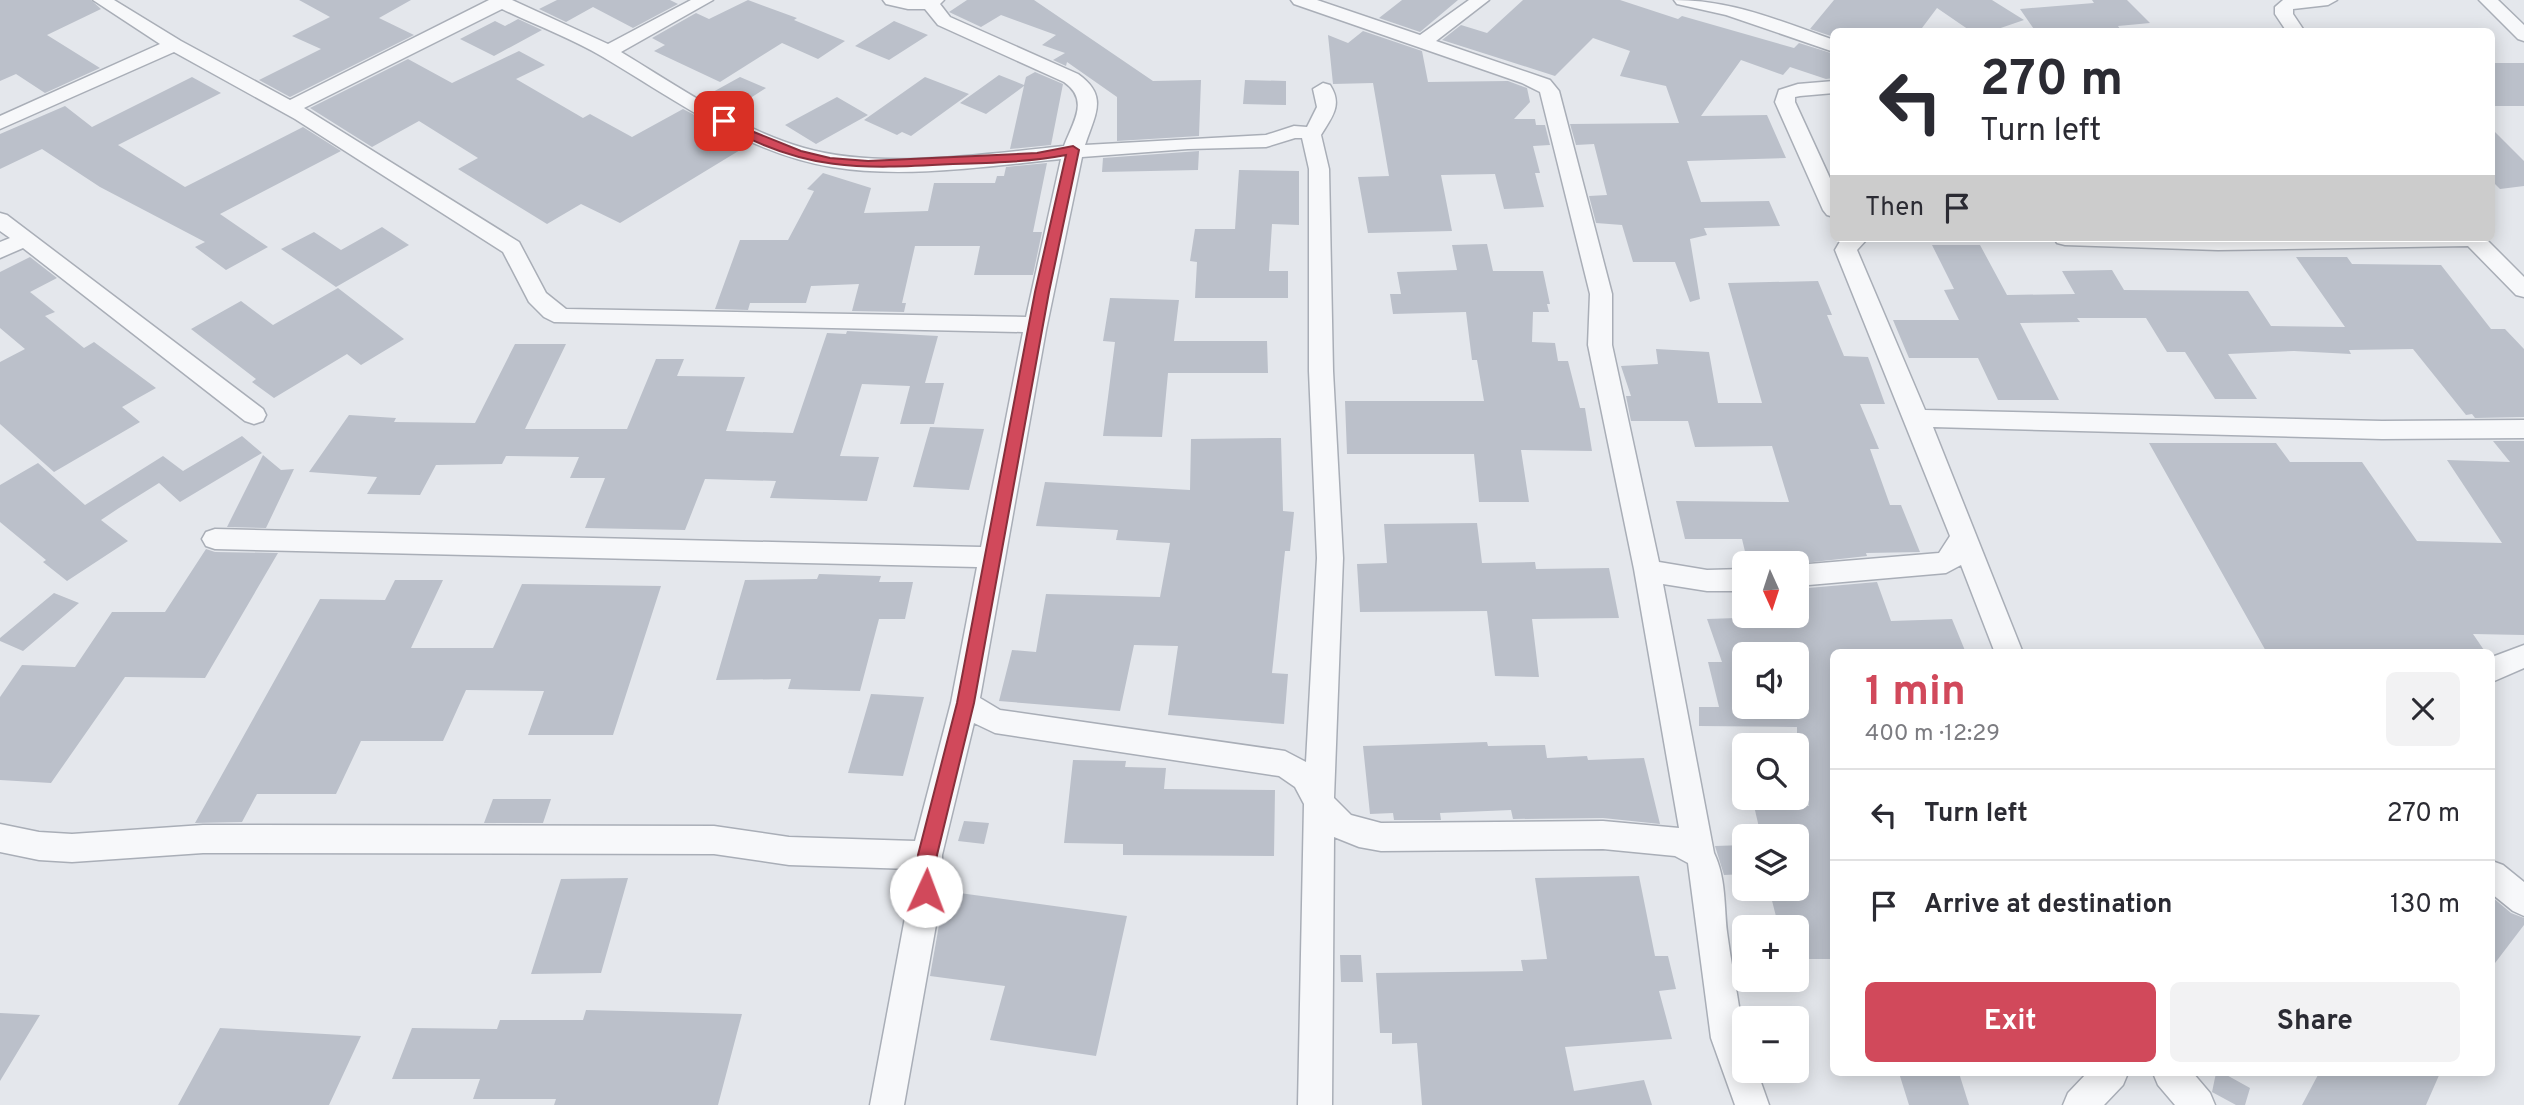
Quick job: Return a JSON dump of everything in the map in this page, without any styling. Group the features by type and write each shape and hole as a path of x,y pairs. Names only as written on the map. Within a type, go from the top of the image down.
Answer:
{"street":[{"path":"102,0 288,108 511,247 521,260 539,302 549,312 562,317 1038,325"},
{"path":"607,52 704,0"},
{"path":"887,1105 926,891 927,855 949,758 965,703 991,557 1038,325 1042,292 1073,150 1089,103 1085,88 1071,78 944,20 933,2 912,4 892,0"},
{"path":"1300,0 1544,84 1549,92 1601,294 1600,345 1647,569 1699,853 1706,869 1711,932 1728,1038 1752,1105"},
{"path":"1423,42 1480,0"},
{"path":"1683,0 1736,6 1830,44"},
{"path":"2293,28 2284,14 2284,7 2289,4 2328,0"},
{"path":"2488,0 2524,35"},
{"path":"288,108 499,1 607,52 744,132 797,154 830,162 868,164 1037,157 1073,150 1163,143 1268,141 1301,132 1311,135"},
{"path":"0,123 174,44"},
{"path":"1830,87 1798,90 1786,94 1785,102 1830,201"},
{"path":"1315,1105 1319,803 1330,558 1321,371 1319,169 1311,135 1328,108 1329,100 1323,89"},
{"path":"0,220 254,415"},
{"path":"0,251 25,239"},
{"path":"1850,242 1846,250 1917,418 2007,649"},
{"path":"2124,242 2254,246 2379,242"},
{"path":"2476,242 2524,290"},
{"path":"1917,418 2382,430 2524,429"},
{"path":"1810,575 1946,563 1955,555 1962,538"},
{"path":"215,539 991,557"},
{"path":"1647,569 1676,578 1706,582 1732,581"},
{"path":"2495,669 2524,656"},
{"path":"965,703 995,721 1285,764 1305,778 1319,803 1340,825 1381,837 1602,835 1679,842 1699,853"},
{"path":"949,758 995,721"},
{"path":"0,838 39,846 72,848 203,839 714,840 789,851 927,855"},
{"path":"2495,877 2524,901"},
{"path":"2080,1105 2108,1076"},
{"path":"2173,1076 2198,1105"}],"building":[{"path":"0,0 91,0 101,9 47,35 100,68 45,93 16,74 0,81"},
{"path":"299,0 411,0 379,18 414,35 290,97 259,80 321,49 292,36 330,17"},
{"path":"557,0 670,0 678,4 633,28 593,7 566,22 539,9"},
{"path":"748,0 797,18 794,20 845,41 818,59 782,43 720,82 654,51 665,45 652,38 696,13 709,19"},
{"path":"967,0 1034,0 1153,81 1201,80 1199,136 1117,141 1117,97 1067,62 1066,66 1053,60 1065,53 1042,45 1056,35 1001,15 981,27 949,12"},
{"path":"1402,0 1458,0 1420,32 1379,18"},
{"path":"1523,0 1620,0 1678,19 1682,16 1794,48 1799,43 1830,53 1830,78 1826,79 1790,67 1783,75 1741,60 1701,116 1767,115 1786,158 1687,161 1701,202 1769,201 1780,226 1704,228 1707,235 1690,239 1700,299 1690,302 1675,262 1633,262 1622,225 1596,223 1589,196 1607,195 1594,144 1576,145 1570,124 1679,123 1666,86 1620,76 1630,51 1593,38 1555,76 1442,40 1461,25 1487,33"},
{"path":"1834,0 1992,0 2024,20 2001,28 1966,28 1937,8 1922,28 1830,28 1830,36 1810,29"},
{"path":"2092,0 2127,0 2150,23 2118,26 2119,28 2033,28 2020,9 2094,3"},
{"path":"518,19 542,30 494,56 460,39 495,21 505,26"},
{"path":"894,21 928,35 889,60 855,46"},
{"path":"1363,31 1422,51 1428,82 1508,81 1527,88 1530,102 1514,119 1535,119 1536,125 1545,125 1550,145 1533,146 1540,173 1535,173 1544,207 1504,209 1495,174 1441,175 1452,231 1368,233 1358,177 1389,176 1373,83 1333,84 1328,35 1348,43"},
{"path":"519,51 545,65 516,79 583,118 590,114 632,137 683,109 750,144 620,223 581,204 547,224 458,169 478,158 419,121 372,147 310,108 408,59 452,83"},
{"path":"2495,63 2524,63 2524,106 2495,106"},
{"path":"1035,72 1063,84 1051,145 1010,149 1024,86 986,114 960,103 999,75 1024,85 1026,77"},
{"path":"192,77 221,93 118,145 185,187 303,127 341,151 220,214 268,247 226,270 195,247 205,242 100,187 42,149 0,169 0,134 65,106 92,127"},
{"path":"740,77 766,88 727,113 702,98"},
{"path":"925,77 969,94 911,136 902,132 897,135 864,120"},
{"path":"1245,80 1286,81 1286,105 1243,104"},
{"path":"837,97 868,115 816,144 785,125"},
{"path":"2495,132 2524,161 2524,186 2500,189 2495,184"},
{"path":"1199,151 1198,170 1102,172 1103,158"},
{"path":"1047,163 1033,232 1042,232 1033,275 974,275 980,246 915,246 902,303 906,303 904,312 852,311 859,284 811,286 806,303 750,303 748,310 715,309 740,240 788,240 814,191 807,189 823,173 871,188 864,213 928,211 934,183 995,183 997,176 1004,176 1006,167"},
{"path":"1239,170 1299,171 1299,225 1272,224 1269,271 1288,271 1288,298 1195,298 1197,262 1190,261 1195,229 1235,229"},
{"path":"382,227 409,245 336,287 281,249 314,232 341,250"},
{"path":"1487,244 1493,271 1543,271 1550,304 1547,304 1549,312 1533,312 1532,342 1555,343 1558,361 1568,361 1580,408 1585,408 1592,451 1521,450 1529,502 1479,502 1474,454 1347,454 1345,401 1484,401 1477,360 1472,360 1466,312 1393,314 1390,294 1401,294 1397,272 1457,270 1452,245"},
{"path":"1932,245 1980,245 2007,295 2075,294 2062,271 2112,270 2124,290 2248,291 2271,326 2345,327 2296,257 2347,257 2352,264 2441,265 2491,329 2505,329 2524,349 2524,417 2475,418 2472,414 2466,415 2413,349 2349,350 2351,354 2294,351 2228,354 2257,399 2215,399 2185,352 2167,352 2146,318 2077,318 2080,322 2020,323 2059,400 1998,400 1978,358 1909,358 1893,320 1959,320 1944,290 1954,289"},
{"path":"30,257 57,278 30,292 55,312 45,316 84,348 94,342 156,388 122,407 140,422 54,472 0,424 0,362 25,349 0,328 0,272"},
{"path":"1818,281 1832,315 1827,315 1844,356 1868,357 1885,404 1860,404 1879,449 1870,449 1890,505 1901,505 1920,552 1866,553 1867,556 1810,562 1810,551 1745,551 1742,539 1685,539 1676,501 1789,502 1772,446 1695,447 1688,421 1631,421 1626,396 1631,396 1621,366 1658,364 1656,349 1709,352 1718,403 1762,403 1728,283"},
{"path":"338,288 404,339 361,365 347,354 274,398 252,382 256,379 191,329 241,301 273,325"},
{"path":"1110,298 1179,300 1174,341 1267,341 1268,373 1168,373 1162,437 1103,436 1115,342 1103,341"},
{"path":"847,331 938,336 925,383 944,383 934,424 900,424 910,386 862,384 840,456 879,457 867,501 770,498 776,481 705,479 685,530 585,528 605,478 570,478 579,457 506,456 502,464 436,465 420,495 367,494 377,477 309,472 349,415 396,418 394,422 475,423 515,344 566,344 525,429 627,429 656,359 684,359 677,376 745,377 726,431 793,433 827,333 846,334"},
{"path":"930,427 984,429 969,490 913,487"},
{"path":"242,436 262,453 180,502 159,483 119,508 101,520 128,541 67,581 0,522 0,485 38,463 85,505 163,456 183,471"},
{"path":"1281,438 1283,511 1294,512 1290,551 1285,551 1272,673 1288,674 1284,724 1168,715 1178,646 1134,645 1120,711 999,701 1012,650 1036,652 1046,594 1160,597 1170,543 1116,540 1118,530 1036,526 1045,482 1190,490 1191,439"},
{"path":"2493,441 2524,441 2524,635 2473,634 2483,649 2265,649 2149,443 2276,443 2290,462 2362,462 2417,541 2502,543 2447,460 2510,462"},
{"path":"263,455 281,470 294,469 266,528 227,527"},
{"path":"1477,523 1482,563 1535,562 1536,569 1609,568 1619,618 1532,619 1539,677 1495,676 1487,611 1360,612 1357,564 1387,563 1384,524"},
{"path":"206,549 215,552 278,553 205,678 125,677 51,783 0,780 0,697 22,665 75,667 112,612 165,612"},
{"path":"819,574 881,576 879,582 913,582 905,619 879,619 860,691 788,689 791,679 716,680 745,580 817,579"},
{"path":"395,580 443,580 411,648 493,648 522,584 661,586 613,735 528,735 544,691 466,690 443,741 361,741 336,794 257,794 242,822 195,823 320,599 385,600"},
{"path":"1877,582 1891,621 1952,619 1964,649 1830,649 1830,959 1809,959 1809,915 1776,915 1772,901 1809,901 1809,824 1758,824 1755,810 1809,810 1809,733 1797,733 1797,727 1699,726 1699,707 1719,707 1708,662 1722,662 1707,619 1732,618 1732,628 1810,628 1810,588"},
{"path":"54,593 79,603 23,651 0,641 0,638"},
{"path":"871,694 924,697 903,776 848,773"},
{"path":"1487,742 1488,746 1545,745 1547,758 1644,758 1660,824 1603,818 1513,819 1511,810 1440,813 1441,820 1394,820 1393,813 1370,814 1363,746"},
{"path":"1073,760 1126,761 1125,767 1166,768 1164,789 1275,790 1274,856 1123,855 1123,844 1064,843"},
{"path":"493,799 551,799 543,823 484,823"},
{"path":"964,821 989,823 984,844 958,841"},
{"path":"1732,845 1732,875 1724,875 1715,846"},
{"path":"1639,876 1655,956 1668,956 1676,989 1659,991 1672,1039 1565,1047 1574,1091 1644,1080 1652,1105 1422,1105 1417,1043 1392,1044 1392,1033 1380,1033 1376,973 1523,971 1521,960 1547,959 1535,878"},
{"path":"628,878 601,973 531,974 561,879"},
{"path":"945,891 1127,916 1096,1056 990,1040 1005,986 930,976"},
{"path":"2495,900 2511,913 2524,918 2524,925 2495,963"},
{"path":"1340,955 1361,955 1363,982 1341,982"},
{"path":"586,1010 742,1014 718,1105 554,1105 556,1099 473,1099 480,1079 392,1079 412,1028 497,1029 500,1020 583,1020"},
{"path":"0,1013 40,1015 0,1081"},
{"path":"220,1028 361,1036 329,1105 178,1105"},
{"path":"1900,1076 1960,1076 1969,1105 1909,1105"},
{"path":"2215,1076 2228,1076 2250,1088 2245,1105 2236,1105 2212,1092"},
{"path":"2317,1076 2439,1076 2426,1105 2302,1105"}],"route":[{"path":"724,121 797,154 830,162 868,164 1037,157 1073,150 1042,292 1038,325 991,557 965,703 949,758 927,855 926,891"}]}
